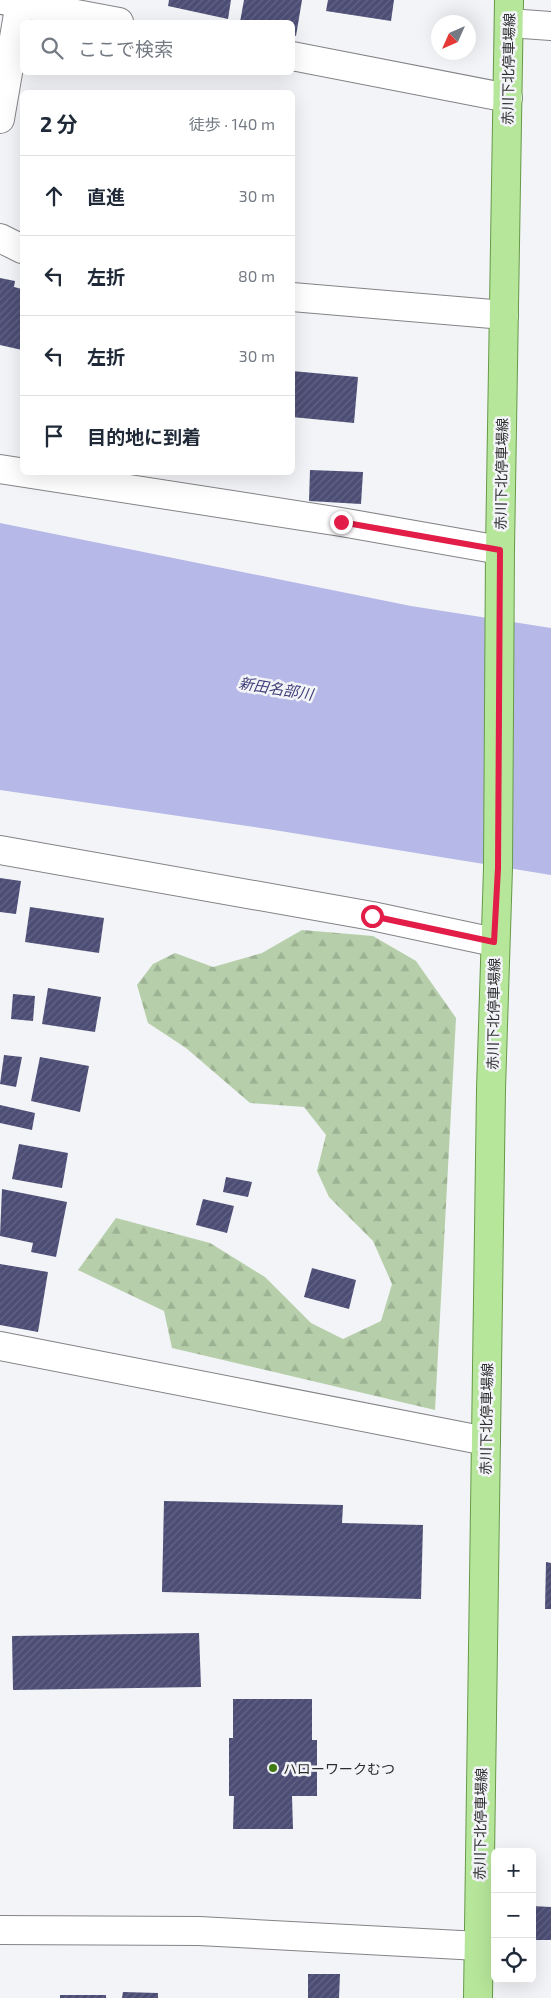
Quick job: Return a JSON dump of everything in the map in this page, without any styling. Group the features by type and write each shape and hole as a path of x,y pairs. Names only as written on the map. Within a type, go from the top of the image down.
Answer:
{"main road":[{"name":"赤川下北停車場線","path":"478,1998 494,942 498,868 509,12"}],"street":[{"path":"0,119 11,2 108,20"},
{"path":"509,12 551,26"},
{"path":"295,57 508,98"},
{"path":"0,238 20,248"},
{"path":"295,297 504,315"},
{"path":"0,469 20,472"},
{"path":"39,475 341,522 501,558"},
{"path":"0,850 372,916 494,942"},
{"path":"0,1346 486,1441"},
{"path":"0,1930 199,1931 479,1946"}],"green space":[{"path":"302,930 373,936 416,961 456,1018 435,1410 172,1348 164,1311 78,1270 116,1218 210,1243 265,1277 311,1323 343,1339 381,1321 392,1284 373,1241 329,1197 317,1171 326,1135 304,1107 250,1103 186,1048 148,1023 137,985 153,964 175,953 213,967 262,953"}],"water":[{"name":"新田名部川","path":"0,523 411,606 551,628 551,875 274,830 0,790"}],"building":[{"path":"169,0 231,0 228,19 168,6"},
{"path":"244,0 302,0 296,36 295,20 240,20"},
{"path":"328,0 394,0 391,21 326,11"},
{"path":"0,278 15,281 14,287 20,288 20,350 0,345"},
{"path":"295,371 358,377 354,423 295,417"},
{"path":"310,470 363,472 361,504 309,501"},
{"path":"0,878 21,881 16,914 0,912"},
{"path":"30,907 104,918 99,953 25,942"},
{"path":"48,988 101,997 95,1032 42,1024"},
{"path":"13,994 35,996 33,1021 11,1019"},
{"path":"4,1055 22,1057 16,1087 0,1084"},
{"path":"40,1057 89,1066 80,1112 31,1101"},
{"path":"0,1105 35,1113 32,1130 0,1123"},
{"path":"19,1144 68,1153 62,1188 12,1179"},
{"path":"226,1177 252,1182 248,1197 223,1192"},
{"path":"2,1189 67,1202 56,1257 31,1252 33,1243 0,1236"},
{"path":"203,1199 234,1206 227,1233 196,1225"},
{"path":"0,1264 48,1272 38,1332 0,1325"},
{"path":"312,1268 356,1280 349,1309 304,1297"},
{"path":"164,1501 343,1505 342,1523 423,1525 421,1599 162,1592"},
{"path":"546,1562 551,1563 551,1609 545,1609"},
{"path":"199,1633 201,1687 13,1690 12,1636"},
{"name":"ハローワークむつ","path":"233,1699 312,1699 312,1740 317,1740 317,1796 292,1796 293,1829 233,1829 234,1796 229,1796 229,1738 233,1738"},
{"path":"536,1906 551,1907 551,1940 536,1940"},
{"path":"308,1974 340,1974 339,1998 308,1998"},
{"path":"123,1992 158,1993 158,1998 122,1998"},
{"path":"60,1995 106,1995 106,1998 60,1998"}],"place":[{"name":"ハローワークむつ","path":"273,1768"}],"route":[{"path":"341,522 500,550 498,868 494,942 372,916"}]}
